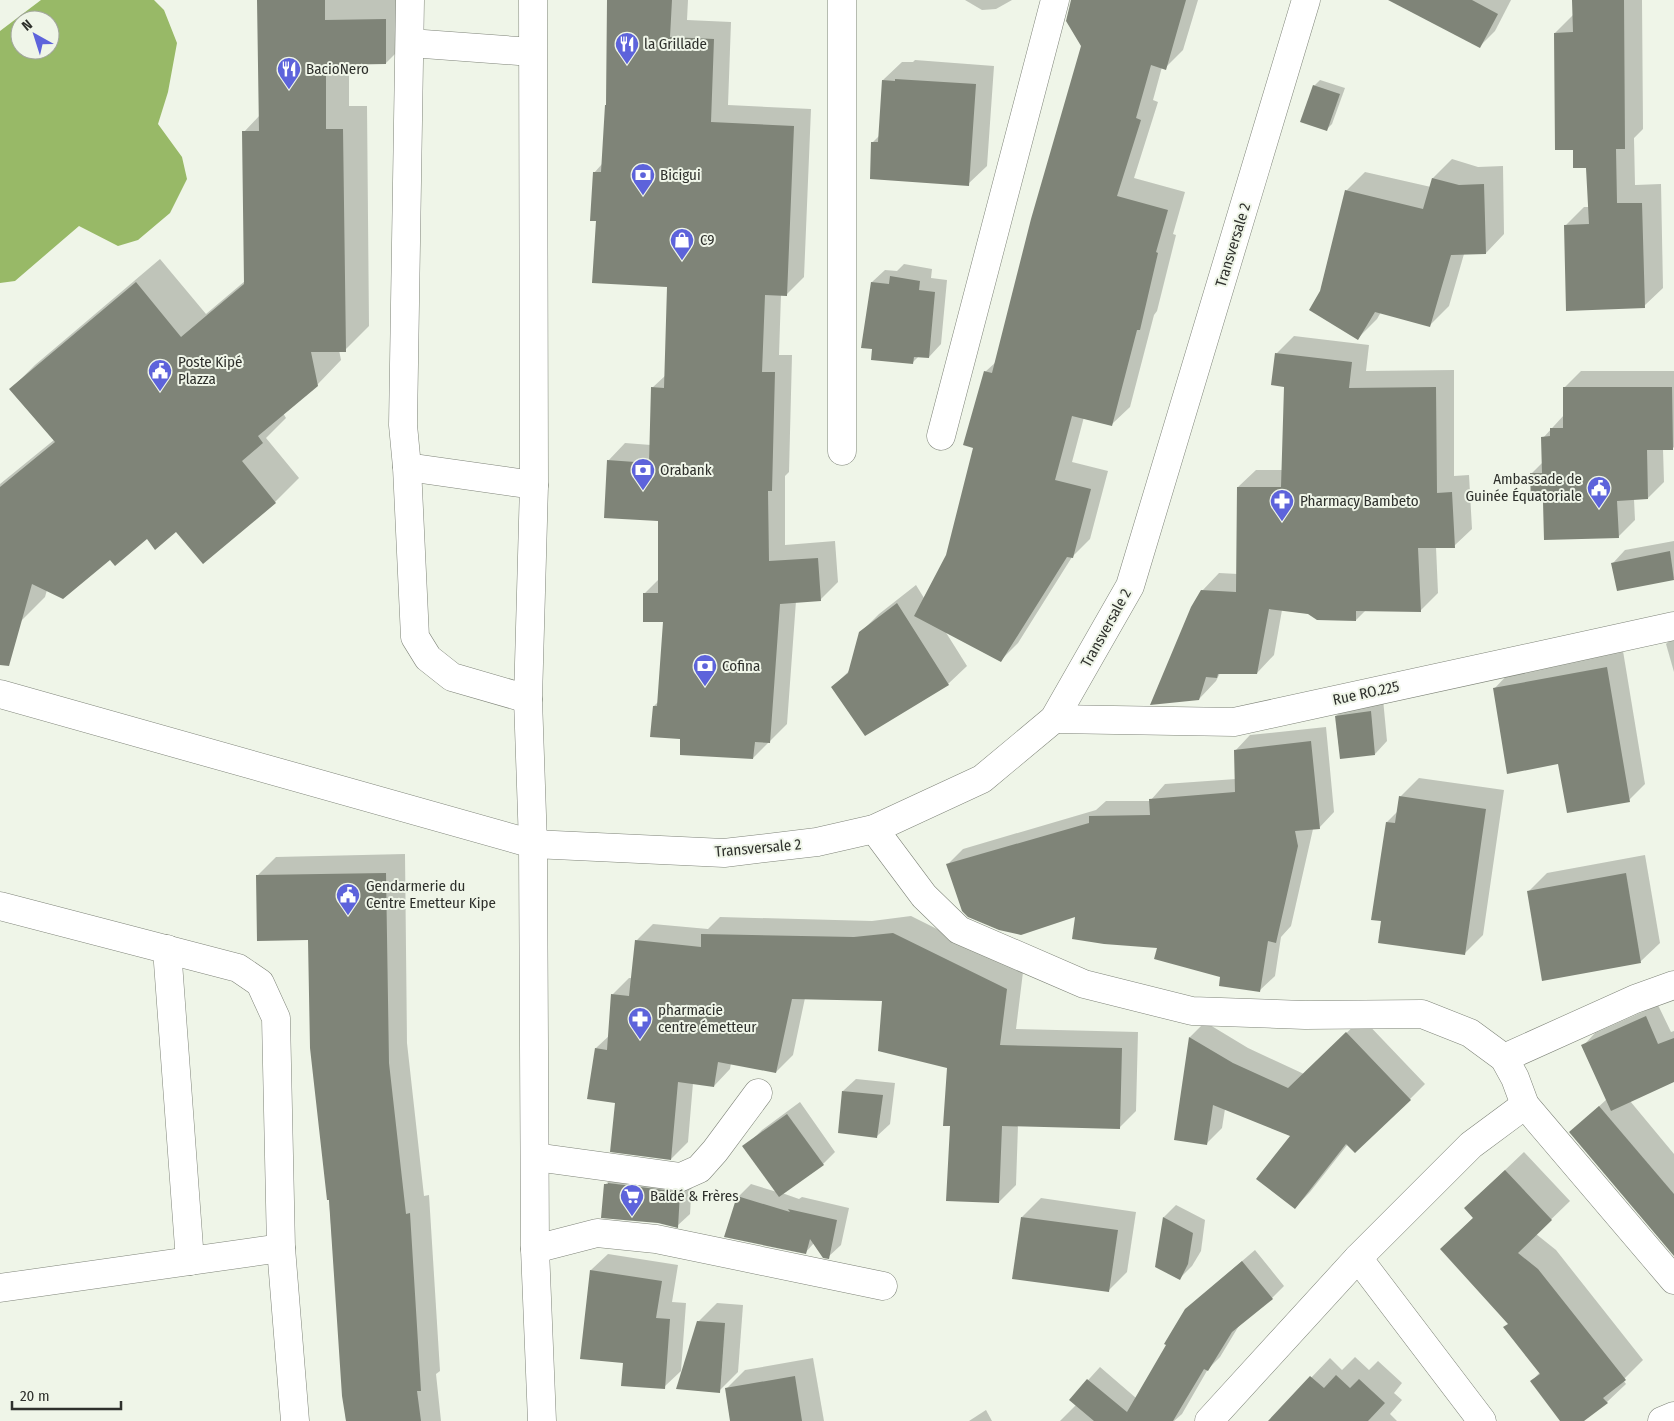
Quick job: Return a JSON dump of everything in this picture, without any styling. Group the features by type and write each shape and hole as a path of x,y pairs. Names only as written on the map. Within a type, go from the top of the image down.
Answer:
{"street":[{"path":"410,0 403,425 407,467 415,637 428,658 452,677 528,699"},
{"path":"533,0 534,485 528,699 533,844 535,1249 542,1421"},
{"path":"842,0 842,451"},
{"path":"941,436 1055,0"},
{"name":"Transversale 2","path":"0,694 533,844 724,853 817,842 874,828 982,780 1054,719 1130,586 1306,0"},
{"path":"410,43 532,52"},
{"path":"407,467 534,485"},
{"name":"Rue RO.225","path":"1054,719 1234,722 1674,626"},
{"path":"874,828 924,896 959,930 1084,984 1192,1010 1305,1015 1422,1014 1470,1033 1504,1058 1515,1078 1525,1105 1674,1280"},
{"path":"0,906 238,968 260,983 276,1018 281,1248 295,1421"},
{"path":"167,949 190,1261"},
{"path":"1504,1058 1635,999 1674,985"},
{"path":"534,1157 681,1177 699,1169 715,1151 758,1093"},
{"path":"1209,1421 1358,1258 1471,1145 1525,1105"},
{"path":"535,1249 597,1233 656,1239 883,1286"},
{"path":"0,1288 281,1248"},
{"path":"1358,1258 1482,1421"},
{"path":"1662,1421 1674,1416"}],"shaded area":[{"path":"41,0 154,0 164,10 177,43 168,92 158,124 182,157 187,179 170,213 138,240 118,246 79,226 15,281 0,283 0,31 10,23 10,60 60,60 60,10 28,10"}],"building":[{"path":"257,0 325,0 325,20 386,19 386,64 326,65 326,129 343,129 346,352 311,352 318,386 258,436 263,443 242,461 276,503 203,564 176,532 155,550 147,539 115,566 110,560 63,599 32,584 9,666 0,665 0,487 55,442 9,389 136,282 181,337 244,284 242,131 259,131"},
{"path":"607,0 672,0 670,37 714,39 711,122 794,126 787,296 765,295 762,372 775,372 772,491 768,491 769,561 818,558 821,601 780,604 770,743 755,742 753,759 680,755 680,739 650,737 653,706 657,706 663,622 643,622 643,593 658,593 658,521 604,518 607,460 649,463 651,387 664,388 667,287 592,283 596,221 590,221 593,172 601,172 606,105"},
{"path":"1071,0 1186,0 1166,70 1151,65 1136,118 1141,120 1117,196 1168,210 1156,252 1158,253 1140,330 1137,330 1112,426 1072,416 1055,480 1091,489 1073,558 1067,557 1001,662 914,616 946,555 973,448 963,445 984,371 992,373 1031,219 1081,46 1066,21"},
{"path":"1388,0 1472,0 1498,14 1480,48"},
{"path":"1572,0 1624,0 1625,149 1616,149 1617,203 1642,203 1645,308 1566,311 1564,225 1589,224 1586,168 1573,168 1573,150 1555,150 1554,33 1573,32"},
{"path":"895,79 976,84 969,186 870,179 871,142 878,142 882,80 895,81"},
{"path":"1313,85 1340,94 1327,131 1300,122"},
{"path":"1432,178 1459,185 1484,184 1486,254 1451,255 1430,327 1375,312 1358,340 1309,310 1320,291 1345,190 1423,209"},
{"path":"890,276 920,281 919,290 935,292 929,358 914,357 913,364 871,360 872,349 861,348 871,282 889,284"},
{"path":"1275,353 1352,362 1349,388 1436,387 1437,493 1452,492 1455,548 1418,548 1421,612 1356,611 1356,621 1317,620 1308,614 1269,609 1257,674 1218,674 1217,678 1206,677 1199,700 1150,705 1191,607 1201,590 1236,592 1237,487 1281,487 1284,387 1271,385"},
{"path":"1563,387 1672,387 1673,450 1647,450 1648,499 1617,501 1619,538 1544,540 1543,502 1531,502 1530,473 1542,473 1541,437 1550,436 1550,428 1563,428"},
{"path":"1670,551 1674,580 1617,591 1611,563"},
{"path":"897,603 949,685 865,736 831,687 848,673 859,632"},
{"path":"1607,667 1630,802 1567,813 1558,764 1507,774 1493,688"},
{"path":"1371,711 1375,755 1340,759 1335,716"},
{"path":"1311,741 1320,829 1295,831 1298,846 1276,943 1268,941 1260,992 1219,986 1220,977 1154,959 1157,948 1104,944 1072,939 1075,917 1021,935 999,930 968,917 962,911 946,864 1089,823 1089,816 1150,815 1149,799 1235,792 1234,750"},
{"path":"1399,796 1486,809 1465,955 1378,943 1381,921 1371,920 1386,822 1395,823"},
{"path":"386,873 389,1063 406,1214 410,1213 421,1391 417,1391 421,1421 346,1421 342,1396 329,1200 327,1200 310,1048 308,940 257,941 256,875"},
{"path":"1626,873 1641,963 1542,981 1527,891"},
{"path":"893,933 1007,989 1000,1045 1122,1048 1120,1129 1002,1126 999,1203 946,1201 950,1126 943,1126 947,1068 878,1051 882,1001 792,999 776,1073 718,1062 714,1087 678,1082 671,1160 610,1152 615,1103 587,1099 595,1048 607,1050 611,994 629,996 635,940 701,947 701,934 854,937"},
{"path":"1646,1016 1658,1044 1674,1038 1674,1082 1611,1111 1581,1045"},
{"path":"1346,1032 1411,1100 1355,1153 1346,1144 1295,1209 1256,1179 1290,1136 1213,1105 1207,1145 1174,1140 1189,1037 1233,1063 1288,1088"},
{"path":"842,1091 883,1095 877,1138 838,1133"},
{"path":"1599,1106 1674,1194 1674,1256 1569,1132"},
{"path":"787,1114 824,1165 779,1197 742,1146"},
{"path":"1505,1170 1552,1220 1518,1253 1538,1269 1626,1380 1603,1398 1608,1403 1584,1421 1560,1421 1530,1381 1540,1374 1503,1327 1508,1324 1440,1249 1473,1218 1464,1208"},
{"path":"604,1184 680,1192 678,1228 658,1223 601,1218"},
{"path":"737,1196 790,1212 788,1209 837,1220 829,1259 823,1258 810,1239 806,1254 724,1237"},
{"path":"1021,1217 1118,1230 1109,1292 1012,1279"},
{"path":"1163,1217 1193,1233 1188,1264 1180,1280 1155,1267"},
{"path":"1242,1261 1273,1299 1232,1332 1208,1371 1204,1369 1173,1421 1094,1421 1069,1400 1087,1379 1127,1412 1185,1309"},
{"path":"590,1270 662,1281 656,1318 670,1319 665,1389 621,1386 623,1363 580,1359"},
{"path":"697,1321 725,1323 720,1393 676,1389"},
{"path":"1336,1375 1350,1388 1359,1379 1385,1403 1368,1421 1268,1421 1310,1376 1324,1388"},
{"path":"795,1376 802,1421 730,1421 725,1388"}],"place":[{"name":"la Grillade","path":"627,65"},
{"name":"BacioNero","path":"289,90"},
{"name":"Bicigui","path":"643,196"},
{"name":"C9","path":"682,261"},
{"name":"Poste Kipé Plazza","path":"160,392"},
{"name":"Orabank","path":"643,491"},
{"name":"Ambassade de Guinée Équatoriale","path":"1599,509"},
{"name":"Pharmacy Bambeto","path":"1282,522"},
{"name":"Cofina","path":"705,687"},
{"name":"Gendarmerie du Centre Emetteur Kipe","path":"348,916"},
{"name":"pharmacie centre émetteur","path":"640,1040"},
{"name":"Baldé & Frères","path":"632,1217"}]}
